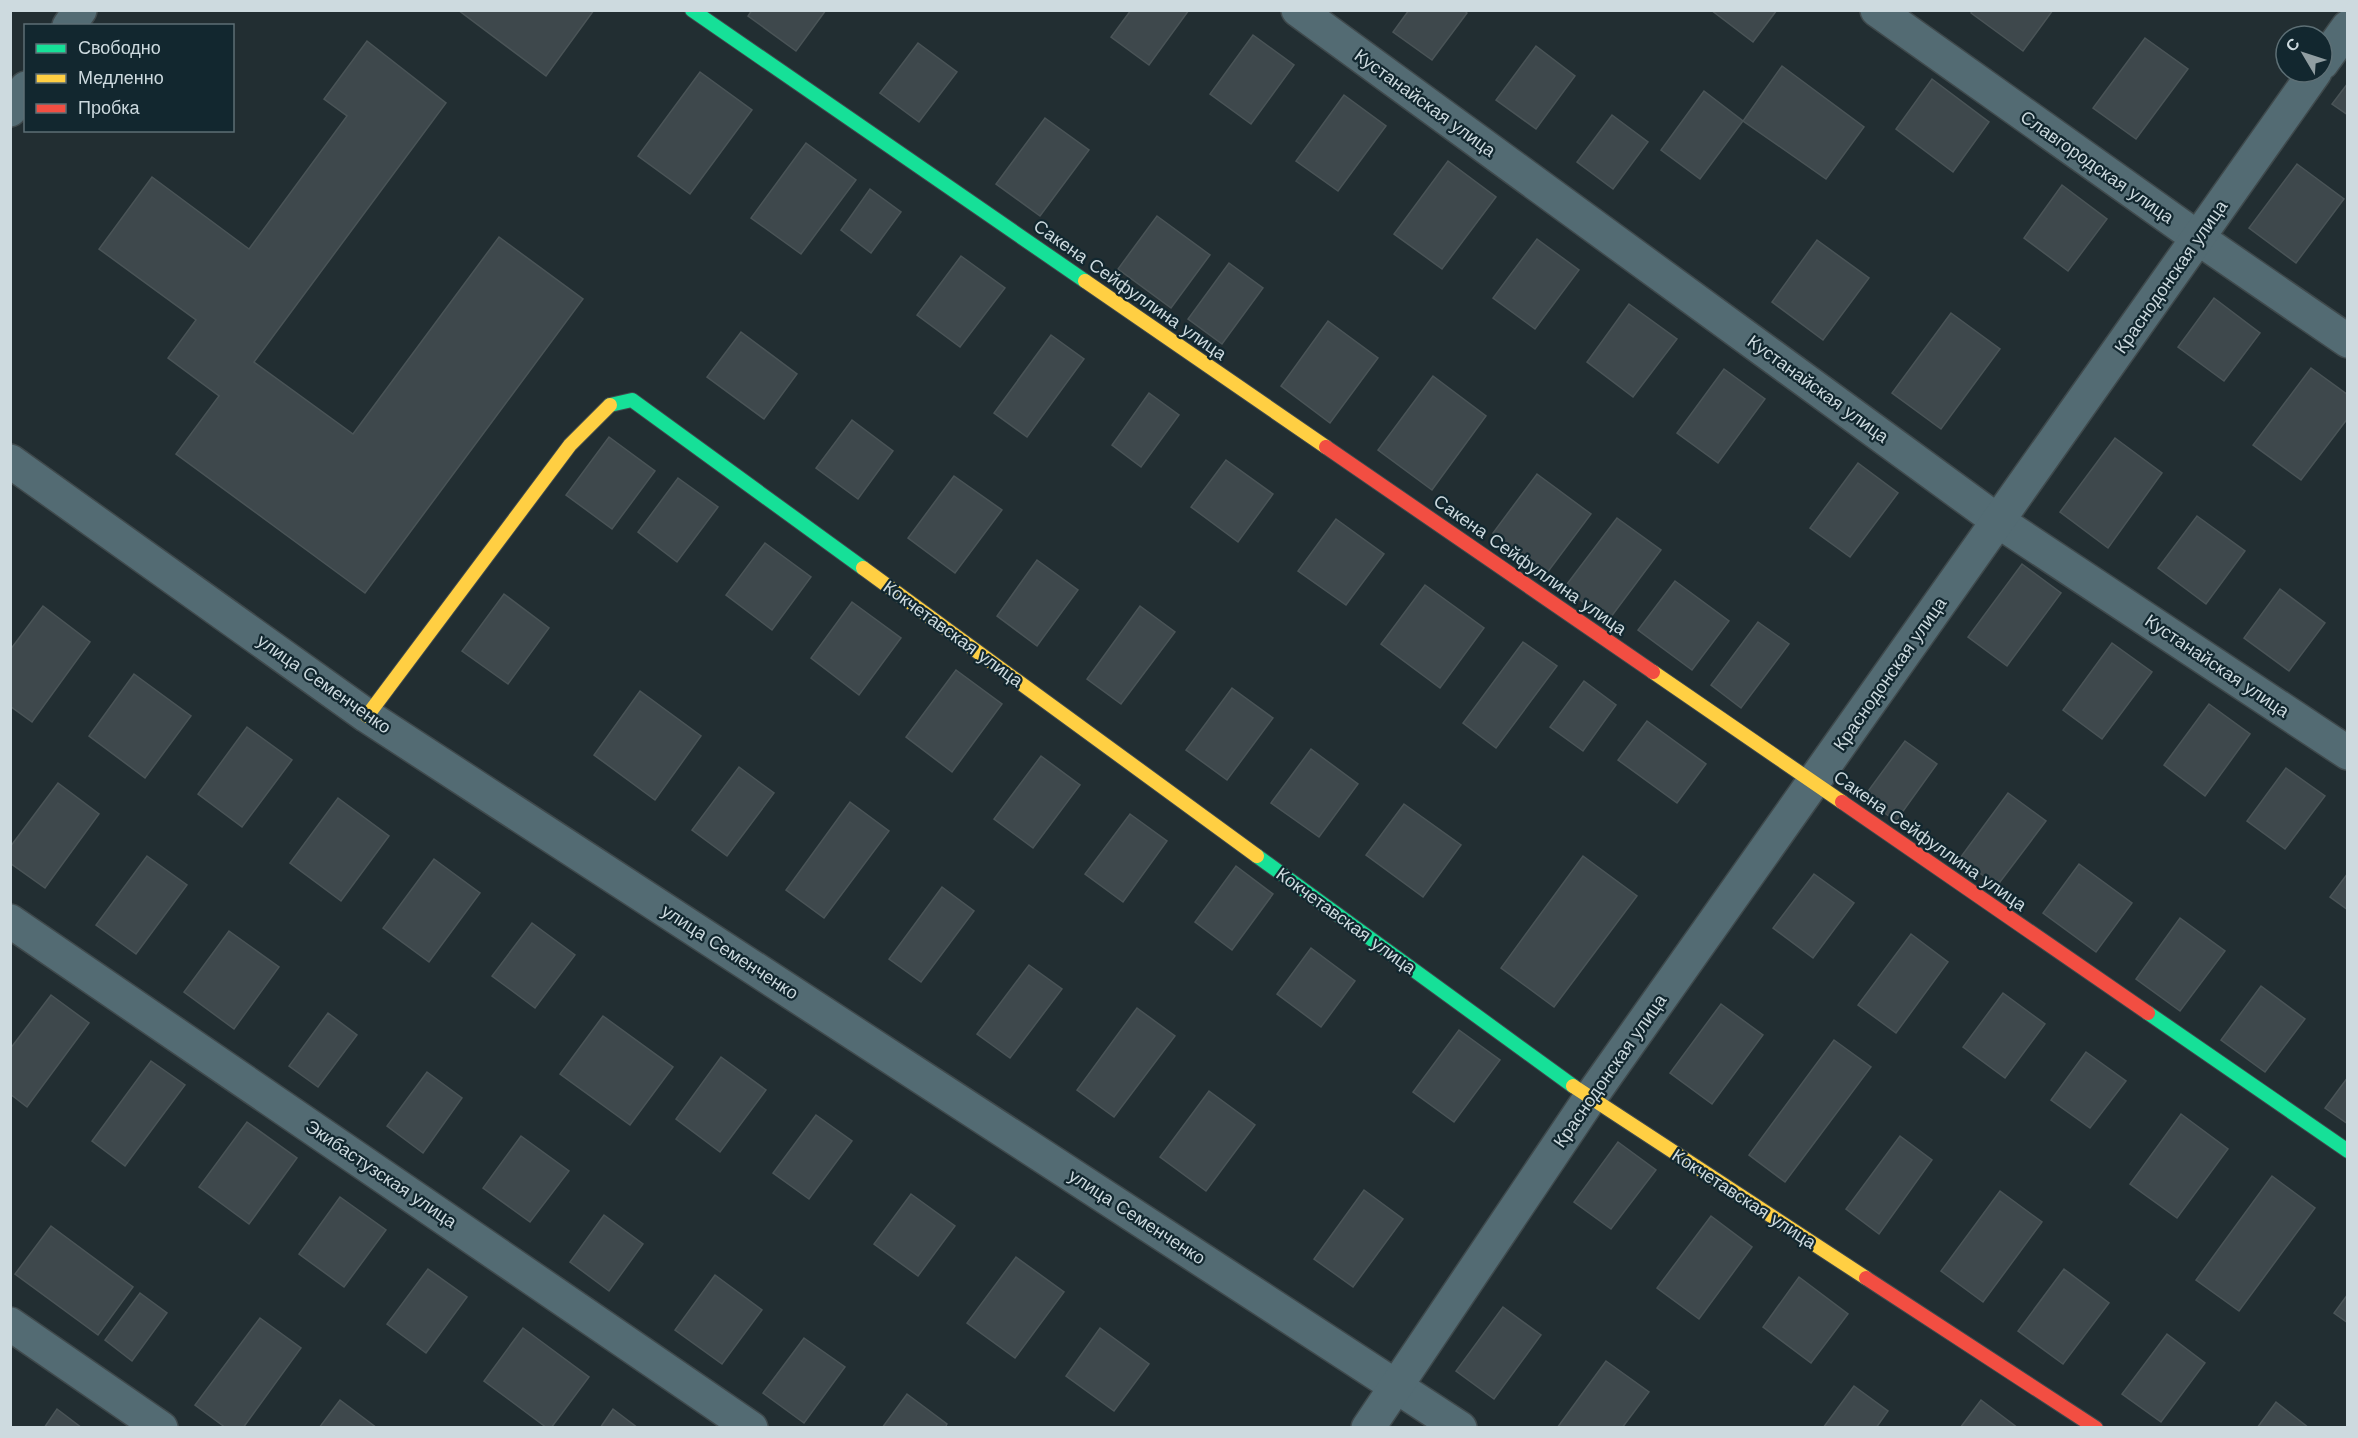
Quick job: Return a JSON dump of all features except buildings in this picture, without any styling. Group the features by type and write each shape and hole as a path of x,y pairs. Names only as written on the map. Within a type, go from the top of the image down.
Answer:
{"street":[{"name":"Сакена Сейфуллина улица","path":"692,10 2348,1151"},
{"name":"Кустанайская улица","path":"1298,10 1998,521 2348,753"},
{"name":"Славгородская улица","path":"1877,10 2198,238 2348,341"},
{"path":"2334,46 2348,27"},
{"name":"Краснодонская улица","path":"1368,1428 1590,1098 2307,84"},
{"path":"10,110 24,91"},
{"name":"Кокчетавская улица","path":"367,716 570,445 610,404 632,400 1590,1098 2096,1428"},
{"name":"улица Семенченко","path":"10,461 367,716 1460,1428"},
{"name":"Экибастузская улица","path":"10,921 752,1428"},
{"path":"10,1324 161,1428"}],"traffic: fast":[{"path":"692,10 1085,281"},
{"path":"610,405 632,400 863,568"},
{"path":"1257,856 1573,1086"},
{"path":"2148,1013 2348,1151"}],"traffic: slow":[{"path":"1085,281 1326,447"},
{"path":"367,716 570,445 610,405"},
{"path":"863,568 1257,856"},
{"path":"1653,672 1842,802"},
{"path":"1573,1086 1866,1278"}],"traffic: jam":[{"path":"1326,447 1653,672"},
{"path":"1842,802 2148,1013"},
{"path":"1866,1278 2096,1428"}]}
